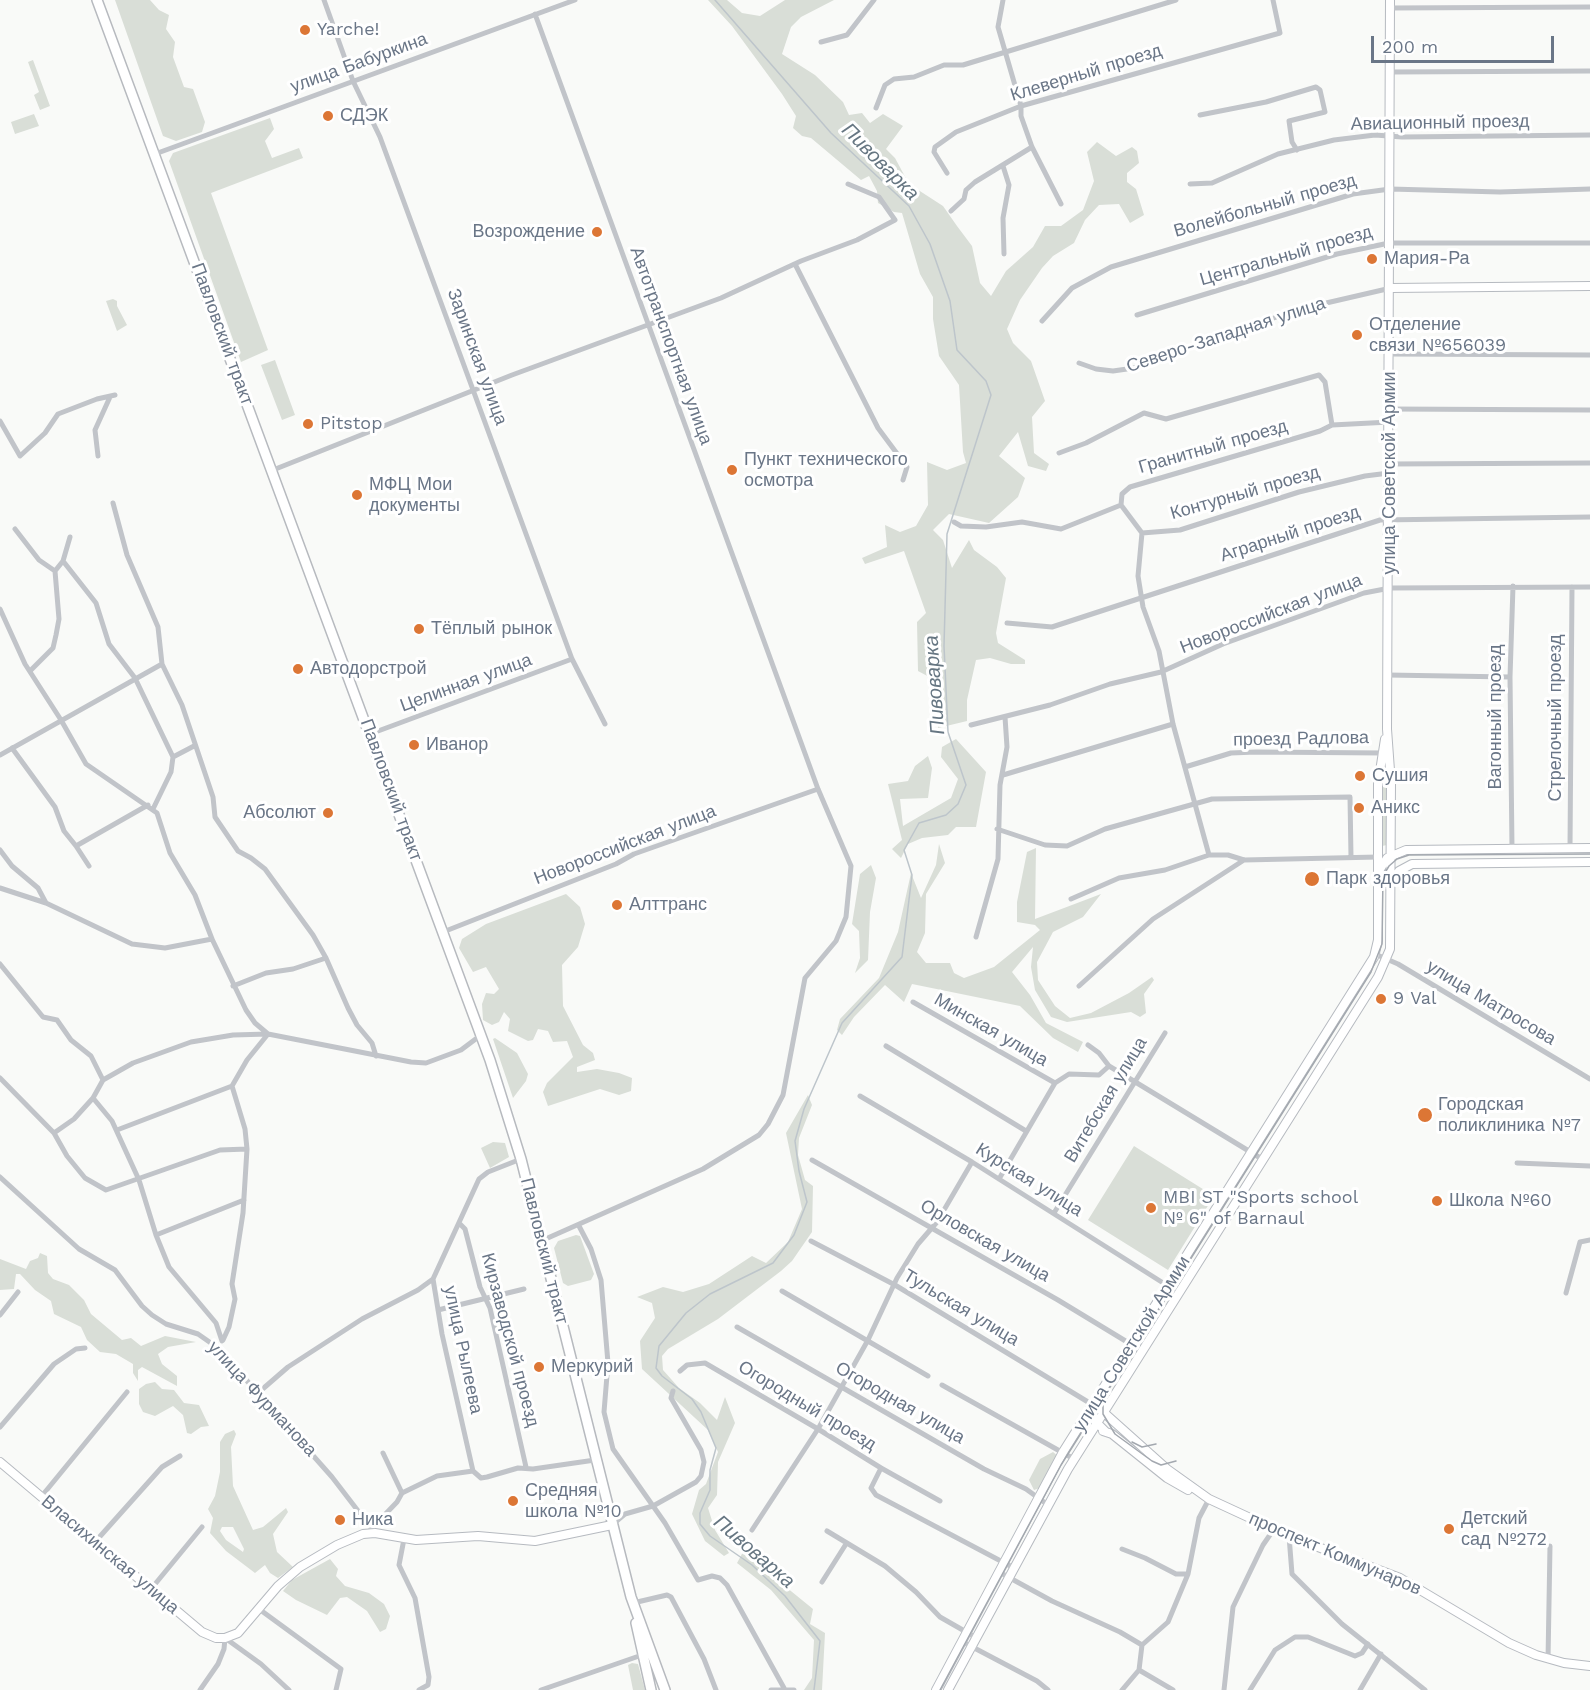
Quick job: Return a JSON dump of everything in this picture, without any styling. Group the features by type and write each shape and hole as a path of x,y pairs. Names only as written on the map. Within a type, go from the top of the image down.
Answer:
{"main road":[{"name":"Павловский тракт","path":"97,0 481,1035 521,1159 632,1600 651,1690"},
{"name":"Павловский тракт","path":"632,1600 665,1690"}],"street":[{"name":"Заринская улица","path":"324,0 353,81 380,137 572,658 605,724"},
{"name":"улица Бабуркина","path":"155,154 575,0"},
{"path":"821,42 847,35 874,0"},
{"path":"876,108 885,85 894,79 914,77 944,65 963,65 1006,53 1176,0"},
{"name":"Клеверный проезд","path":"947,173 934,152 940,142 956,132 1021,106 1280,33 1273,0"},
{"path":"1002,1 998,27 1021,106 1021,116 1032,147 1061,204"},
{"path":"1390,4 1590,7"},
{"name":"улица Советской Армии","path":"936,1690 1064,1452 1376,954 1378,872 1386,859 1390,588 1390,4"},
{"name":"Автотранспортная улица","path":"535,14 818,789 851,866 846,917 836,942 805,978 792,1054 777,1112 759,1135 703,1169 541,1241"},
{"path":"1391,72 1590,71"},
{"path":"1200,115 1266,102 1316,87 1320,90 1325,112 1289,121 1292,142 1297,150"},
{"name":"Авиационный проезд","path":"1190,184 1212,183 1278,154 1334,140 1375,135 1590,135"},
{"path":"951,210 964,199 966,190 975,182 1032,147"},
{"path":"1003,166 1009,185 1003,218 1004,254"},
{"path":"273,470 473,391 721,298 795,264 857,240 895,220 879,197 848,184"},
{"name":"Волейбольный проезд","path":"1042,321 1072,288 1111,267 1353,194 1390,189 1500,192 1590,189"},
{"name":"Центральный проезд","path":"1137,315 1337,254 1389,243 1590,243"},
{"path":"795,264 878,428 907,467 903,480"},
{"name":"Северо-Западная улица","path":"1079,363 1113,372 1134,368 1296,310 1390,288 1590,286"},
{"path":"1390,354 1590,355"},
{"path":"1059,453 1086,443 1144,413 1166,419 1319,375 1324,382 1332,425"},
{"path":"0,421 20,456 45,433 58,414 97,399 112,396 95,430 98,456"},
{"path":"1390,409 1590,410"},
{"name":"Гранитный проезд","path":"954,522 960,526 986,527 1022,522 1061,529 1121,505 1122,494 1130,487 1320,431 1332,425 1390,422"},
{"path":"1389,464 1590,463"},
{"name":"Контурный проезд","path":"1142,533 1179,530 1299,492 1365,476 1389,473"},
{"path":"112,503 128,555 158,627 162,664 182,705 213,797 215,816 238,851 265,869 326,958 348,1008 357,1025 372,1043 376,1056"},
{"path":"1121,505 1142,533 1138,576 1143,608 1159,651 1161,672 1173,724 1209,855"},
{"name":"Аграрный проезд","path":"1007,623 1052,627 1389,518 1590,517"},
{"path":"15,529 39,560 55,571"},
{"path":"30,671 53,648 59,619 55,571 63,561 70,537"},
{"path":"63,561 96,603 109,644 135,678 173,757 171,772 151,807 76,846"},
{"name":"Вагонный проезд","path":"1512,848 1510,677 1513,586"},
{"name":"Стрелочный проезд","path":"1570,848 1572,587"},
{"name":"Новороссийская улица","path":"971,725 1005,717 1110,684 1161,672 1223,644 1364,593 1390,588 1590,587"},
{"path":"0,609 18,652 62,720 86,764 151,807 159,818 170,853 195,895 233,986 255,1023 268,1034"},
{"name":"Целинная улица","path":"370,734 572,658"},
{"path":"0,755 162,664"},
{"path":"1388,675 1510,677"},
{"path":"976,937 998,859 997,829 1007,747 1005,717"},
{"path":"1002,775 1173,724"},
{"name":"улица Советской Армии","path":"948,1690 1074,1459 1387,958 1391,938 1391,883 1386,859 1378,784 1387,729"},
{"path":"173,757 194,746"},
{"path":"12,748 55,807 64,831 89,866"},
{"name":"проезд Радлова","path":"1185,767 1239,753 1293,751 1383,753"},
{"name":"Новороссийская улица","path":"443,932 616,864 634,854 818,789"},
{"path":"997,829 1045,845 1067,846 1105,829 1194,804 1230,798 1350,797 1352,857"},
{"path":"1386,859 1406,850 1590,848"},
{"path":"0,850 12,866 38,888 46,903"},
{"path":"1071,899 1119,878 1165,870 1209,855 1228,855 1244,860 1352,857 1386,859 1405,866 1418,863 1590,862"},
{"path":"1079,986 1153,919 1244,860"},
{"path":"1391,883 1405,866"},
{"path":"0,888 46,903 115,938 148,947 165,948 212,939"},
{"name":"улица Матросова","path":"1376,954 1387,958 1590,1079"},
{"path":"233,986 266,973 293,969 326,958"},
{"path":"0,964 43,1017 57,1020 71,1040 91,1056 103,1080"},
{"name":"Минская улица","path":"913,1002 1055,1083"},
{"name":"Витебская улица","path":"1054,1213 1165,1033"},
{"path":"54,1133 74,1119 93,1098 103,1080 133,1062 191,1042 233,1035 268,1034 376,1056 426,1063 461,1050 481,1035"},
{"path":"117,1130 232,1086 247,1060 268,1034"},
{"path":"1088,1045 1099,1053 1108,1066 1262,1159"},
{"path":"886,1046 1026,1131"},
{"path":"999,1179 1055,1083 1069,1074 1099,1075 1108,1066"},
{"path":"1305,1068 1315,1075"},
{"path":"0,1078 54,1133 67,1156 93,1184 111,1190 220,1150 247,1149"},
{"path":"218,1348 229,1328 235,1299 232,1284 244,1200 247,1149 245,1129 232,1086"},
{"name":"Курская улица","path":"860,1096 972,1162 1179,1293"},
{"path":"93,1098 117,1130 140,1180 156,1235 169,1267 216,1323 223,1340"},
{"name":"улица Рылеева","path":"473,1471 433,1279 479,1179 488,1172 521,1159"},
{"name":"Орловская улица","path":"812,1160 1142,1351"},
{"path":"752,1530 819,1429 918,1244 932,1228 972,1162"},
{"path":"1517,1163 1590,1166"},
{"name":"улица Фурманова","path":"0,1177 80,1249 116,1270 142,1306 152,1315 166,1324 198,1334 218,1348 332,1477 374,1530"},
{"path":"156,1235 244,1200"},
{"name":"Кирзаводской проезд","path":"459,1223 465,1229 484,1298 490,1308 526,1467"},
{"path":"579,1226 601,1280 608,1364 604,1412 613,1449 653,1506 698,1580 712,1576 720,1578 728,1585 784,1688"},
{"path":"1566,1293 1580,1242 1590,1240"},
{"name":"Тульская улица","path":"811,1241 895,1286 1093,1405"},
{"path":"258,1393 300,1359 362,1319 418,1290 433,1279"},
{"path":"438,1310 524,1289"},
{"path":"782,1291 928,1376"},
{"path":"0,1315 18,1292"},
{"name":"Огородная улица","path":"737,1327 984,1469 1026,1489 1048,1504"},
{"path":"0,1427 54,1364 76,1349 85,1348"},
{"name":"Огородный проезд","path":"680,1371 687,1365 705,1363 819,1429 880,1468 871,1488 876,1494 1014,1568"},
{"path":"942,1385 1074,1459"},
{"path":"374,1530 404,1539 478,1536 535,1541 612,1525 625,1514 653,1506 696,1482 701,1476 704,1462 698,1441 671,1398 673,1391"},
{"path":"41,1497 127,1392"},
{"path":"1093,1405 1092,1416 1096,1424"},
{"name":"проспект Коммунаров","path":"1093,1405 1104,1412 1167,1470 1209,1499"},
{"name":"проспект Коммунаров","path":"1096,1424 1172,1482 1289,1536 1400,1578 1509,1643 1548,1660 1590,1666"},
{"path":"1087,1438 1096,1432 1106,1432"},
{"path":"383,1453 402,1493"},
{"path":"94,1542 162,1467 180,1456"},
{"path":"200,1690 218,1664 224,1649 225,1638 238,1633 278,1586 307,1563 351,1539 374,1530 402,1493 413,1485 437,1476 473,1471 481,1478 487,1478 526,1467 533,1469 596,1460"},
{"name":"Власихинская улица","path":"0,1462 202,1632 216,1638 225,1638 261,1664 289,1690"},
{"path":"880,1468 940,1501"},
{"path":"1122,1690 1139,1670 1142,1645 1168,1622 1178,1604 1188,1574 1199,1518 1209,1499"},
{"path":"151,1589 202,1527"},
{"path":"1224,1690 1233,1607 1263,1545 1274,1529"},
{"path":"827,1531 885,1566 916,1592 940,1617 975,1637"},
{"path":"1289,1536 1292,1574 1342,1624 1425,1690"},
{"path":"404,1539 399,1565 415,1598 429,1677 428,1685 419,1690"},
{"path":"822,1582 846,1544"},
{"path":"1548,1660 1550,1546"},
{"path":"1122,1549 1176,1574 1182,1576 1188,1574"},
{"path":"999,1572 1142,1645"},
{"path":"632,1600 667,1595 671,1597 704,1659 716,1690"},
{"path":"259,1609 341,1669 336,1690"},
{"path":"1250,1690 1275,1650 1295,1637 1308,1637 1355,1656 1362,1653 1368,1644"},
{"path":"961,1641 1037,1681 1048,1690"},
{"path":"541,1690 642,1654"},
{"path":"1360,1690 1381,1654"},
{"path":"1139,1670 1173,1690"},
{"path":"771,1690 784,1688 794,1690"}],"shaded area":[{"path":"115,0 150,0 159,10 169,15 166,29 175,42 173,57 184,87 193,89 205,122 202,132 176,141 163,136"},
{"path":"708,0 727,0 742,13 760,16 785,0 834,0 801,17 791,27 782,54 815,75 843,102 849,115 862,113 870,123 883,114 903,126 886,149 895,158 909,184 943,206 972,246 980,283 991,296 1006,271 1033,247 1045,226 1061,226 1083,210 1094,181 1087,152 1097,142 1116,156 1132,147 1137,151 1139,163 1127,173 1127,182 1136,189 1144,215 1130,223 1119,204 1099,205 1085,220 1074,243 1053,256 1042,268 1020,300 1007,329 1013,343 1031,361 1045,401 1032,417 1034,453 1049,464 1046,471 1028,466 1018,432 999,456 1025,478 1018,497 989,523 949,514 933,530 943,540 952,568 969,540 974,550 997,567 1006,578 996,633 998,643 1025,660 1025,664 1011,664 990,658 976,660 967,700 967,721 938,728 938,691 933,679 918,671 917,622 926,613 904,551 865,564 862,558 887,547 885,525 900,532 916,526 928,505 927,462 947,470 966,463 963,452 959,385 939,356 933,319 933,297 920,274 902,213 894,212 878,203 877,191 869,176 861,180 811,138 802,136 793,128 796,116 782,94 732,26"},
{"path":"33,60 50,106 40,110 34,95 39,92 28,62"},
{"path":"34,114 39,126 15,134 11,122"},
{"path":"270,118 274,129 265,141 272,158 299,148 303,158 211,193 268,350 241,362 169,161 173,153"},
{"path":"113,299 117,301 117,306 127,325 117,331 106,301"},
{"path":"275,360 295,415 282,420 261,365"},
{"path":"956,739 986,772 976,827 956,827 948,835 922,838 908,844 901,858 892,849 902,840 888,784 908,781 915,766 928,756 932,768 928,798 900,799 903,826 951,798 958,779 941,757 942,747"},
{"path":"1382,787 1387,787 1387,845 1382,846"},
{"path":"939,844 945,863 926,894 925,933 917,952 926,963 950,963 954,973 964,978 994,967 1040,930 1035,925 1017,922 1017,902 1027,852 1036,848 1035,919 1101,894 1083,917 1053,932 1037,962 1038,980 1055,1006 1070,1018 1091,1013 1129,993 1152,977 1154,980 1144,994 1146,1013 1140,1017 1131,1012 1067,1022 1051,1017 1035,990 1031,967 1033,947 1012,972 1030,995 1046,1023 1083,1042 1078,1052 1053,1038 1020,1006 912,984 904,1002 885,985 854,1017 842,1035 837,1030 840,1019 879,978 898,932 911,873 921,898 936,865"},
{"path":"871,865 876,878 870,912 868,960 855,973 860,958 859,931 852,924 860,874"},
{"path":"566,894 580,907 585,924 578,947 562,965 563,1006 583,1045 593,1053 595,1060 577,1067 577,1072 597,1069 619,1073 632,1078 631,1091 619,1095 600,1089 548,1106 543,1092 547,1083 573,1057 567,1041 553,1042 548,1031 538,1029 533,1040 528,1041 508,1031 510,1019 504,1012 499,1022 492,1025 483,1020 482,1004 486,993 494,994 499,989 486,967 473,972 459,948 462,939 486,924"},
{"path":"495,1038 517,1053 528,1074 526,1081 513,1098 493,1039"},
{"path":"808,1095 812,1105 799,1138 798,1155 805,1180 813,1186 812,1232 792,1261 781,1271 718,1319 668,1349 662,1356 663,1370 679,1388 700,1403 717,1420 725,1397 735,1423 718,1462 717,1495 708,1508 715,1530 729,1553 724,1556 705,1541 692,1514 699,1490 706,1484 718,1452 708,1430 642,1369 640,1341 655,1318 652,1303 637,1297 663,1287 683,1292 709,1284 752,1256 766,1263 788,1242 802,1209 786,1133"},
{"path":"493,1142 505,1143 509,1157 490,1168 481,1148"},
{"name":"MBI ST \"Sports school № 6\" of Barnaul","path":"1134,1146 1214,1196 1168,1270 1088,1220"},
{"path":"576,1235 580,1236 594,1274 591,1280 568,1286 563,1283 554,1248 558,1241"},
{"path":"40,1253 47,1256 48,1273 53,1279 69,1285 84,1300 91,1314 122,1340 131,1338 141,1346 165,1336 196,1342 168,1347 158,1354 162,1364 177,1376 177,1386 142,1367 138,1370 138,1381 133,1373 133,1364 116,1354 100,1352 87,1340 81,1327 54,1314 51,1301 35,1290 20,1274 16,1274 14,1289 0,1290 0,1259 26,1269 30,1261 38,1258"},
{"path":"155,1382 162,1389 174,1390 184,1403 199,1405 209,1426 201,1427 191,1434 187,1433 183,1415 173,1406 155,1416 143,1412 139,1404 139,1389"},
{"path":"234,1430 236,1434 231,1447 233,1486 253,1530 263,1527 286,1508 288,1512 273,1534 277,1552 293,1567 278,1578 270,1573 265,1565 255,1573 226,1551 210,1533 213,1518 208,1509 215,1496 220,1472 220,1442 225,1434","holes":["222,1527 233,1527 244,1549 243,1552 226,1540 220,1531"]},
{"path":"1053,1452 1058,1456 1040,1488 1034,1490 1029,1480 1040,1459"},
{"path":"743,1552 813,1609 810,1624 825,1633 822,1690 804,1690 812,1678 814,1640 771,1590 737,1563"},
{"path":"330,1559 338,1569 336,1576 345,1586 369,1593 384,1604 390,1616 386,1629 380,1632 367,1611 347,1597 340,1598 327,1615 283,1591 292,1580"},
{"path":"638,1664 645,1690 633,1690 628,1665"}],"waterway":[{"name":"Пивоварка","path":"715,0 831,133 909,206 930,244 950,301 957,350 986,381 991,395 947,534 944,646 948,732 966,785 958,804 946,815 919,823 904,850 912,875 902,957 842,1023 804,1109 795,1141 799,1171 807,1202 794,1235 773,1263 710,1294 686,1313 659,1346 656,1368 662,1376 692,1399 701,1412 716,1448 710,1470 710,1490 700,1513 700,1524 710,1536 752,1565 785,1596 820,1641 814,1690"}],"tram line":[{"path":"940,1690 1061,1465 1371,972 1382,944 1383,876 1389,866 1397,859 1409,855 1590,854"},
{"path":"1103,1398 1103,1414 1115,1434 1161,1465 1176,1461"},
{"path":"1132,1442 1142,1447 1156,1444"}],"place":[{"name":"Yarche!","path":"305,30"},
{"name":"СДЭК","path":"328,116"},
{"name":"Возрождение","path":"597,232"},
{"name":"Мария-Ра","path":"1372,259"},
{"name":"Отделение связи №656039","path":"1357,335"},
{"name":"Pitstop","path":"308,424"},
{"name":"Пункт технического осмотра","path":"732,470"},
{"name":"МФЦ Мои документы","path":"357,495"},
{"name":"Тёплый рынок","path":"419,629"},
{"name":"Автодорстрой","path":"298,669"},
{"name":"Иванор","path":"414,745"},
{"name":"Сушия","path":"1360,776"},
{"name":"Аникс","path":"1359,808"},
{"name":"Абсолют","path":"328,813"},
{"name":"Парк здоровья","path":"1312,879"},
{"name":"Алттранс","path":"617,905"},
{"name":"9 Val","path":"1381,999"},
{"name":"Городская поликлиника №7","path":"1425,1115"},
{"name":"Школа №60","path":"1437,1201"},
{"name":"MBI ST \"Sports school № 6\" of Barnaul","path":"1151,1208"},
{"name":"Меркурий","path":"539,1367"},
{"name":"Средняя школа №10","path":"513,1501"},
{"name":"Ника","path":"340,1520"},
{"name":"Детский сад №272","path":"1449,1529"}]}
